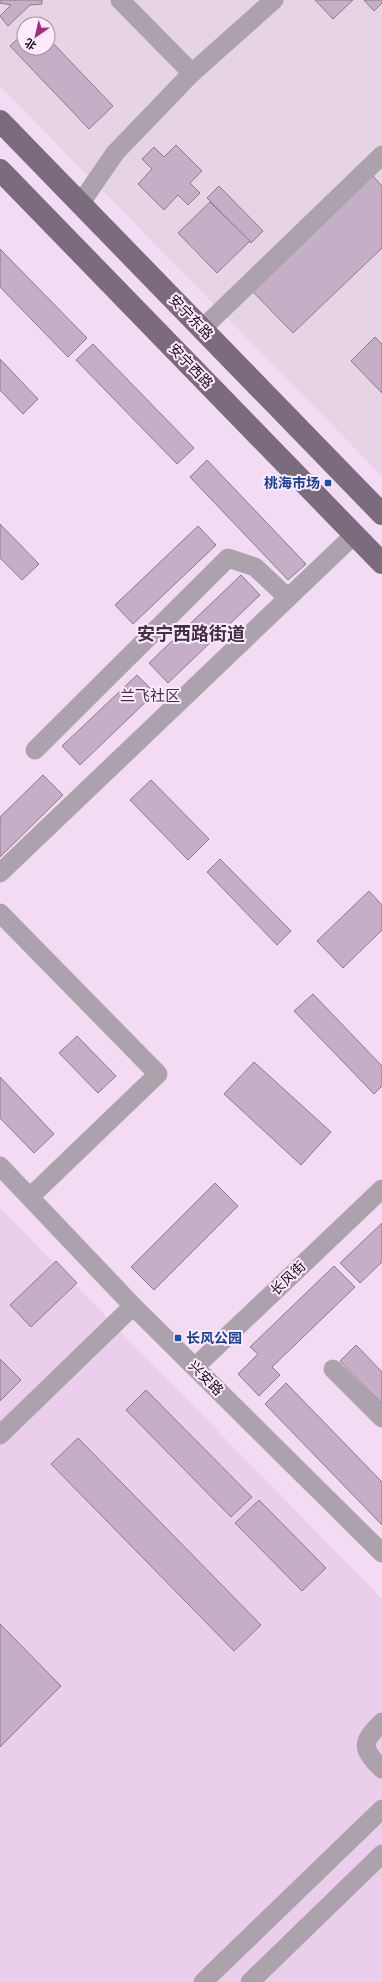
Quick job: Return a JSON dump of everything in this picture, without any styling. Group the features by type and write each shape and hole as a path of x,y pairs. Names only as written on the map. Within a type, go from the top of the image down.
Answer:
{"main road":[{"name":"安宁东路","path":"0,121 382,514"},
{"name":"安宁西路","path":"0,170 382,563"}],"street":[{"path":"120,0 192,73"},
{"path":"80,204 115,153 192,73 274,0"},
{"path":"202,329 382,155"},
{"path":"0,873 354,535"},
{"path":"35,750 228,558 255,567 288,598"},
{"path":"0,913 158,1074 30,1197"},
{"name":"兴安路","path":"0,1166 133,1306 382,1553"},
{"name":"长风街","path":"195,1367 382,1189"},
{"path":"0,1435 133,1306"},
{"path":"333,1369 382,1418"},
{"path":"382,1722 368,1736 367,1742 369,1756 382,1769"},
{"path":"203,1982 382,1809"},
{"path":"250,1982 382,1854"}],"shaded area":[{"path":"0,0 382,0 382,476 0,86"},
{"path":"0,1208 382,1599 382,1982 0,1982"}],"building":[{"path":"0,0 42,0 42,4 30,5 18,16 16,16 16,18 8,26 0,16 11,5 0,3"},
{"path":"315,0 353,0 333,19"},
{"path":"364,0 382,0 382,3 374,11"},
{"path":"16,40 16,52 10,46"},
{"path":"56,46 113,106 89,129 20,56 56,56"},
{"path":"176,145 202,171 190,183 200,193 188,205 178,195 164,210 138,184 152,169 142,159 154,147 164,157"},
{"path":"371,174 382,186 382,248 293,333 250,289"},
{"path":"219,186 263,231 251,243 207,198"},
{"path":"210,202 250,241 217,273 178,233"},
{"path":"0,249 87,338 68,357 0,287"},
{"path":"375,337 382,344 382,393 351,361"},
{"path":"93,344 194,448 177,464 76,360"},
{"path":"0,359 38,399 23,414 0,390"},
{"path":"207,460 306,564 288,580 190,477"},
{"path":"0,524 39,564 22,580 0,558"},
{"path":"198,526 216,545 133,624 115,605"},
{"path":"241,575 260,595 168,683 149,663"},
{"path":"137,675 155,693 80,765 62,746"},
{"path":"43,775 63,795 0,857 0,817"},
{"path":"151,780 209,839 188,860 130,800"},
{"path":"220,859 291,931 277,945 207,872"},
{"path":"369,891 382,905 382,930 343,968 317,941"},
{"path":"313,994 382,1066 382,1086 374,1094 294,1011"},
{"path":"77,1036 116,1076 98,1093 59,1053"},
{"path":"254,1062 331,1132 301,1165 224,1094"},
{"path":"0,1077 54,1134 34,1153 0,1118"},
{"path":"215,1183 238,1206 154,1290 131,1267"},
{"path":"382,1223 382,1262 360,1283 340,1263"},
{"path":"56,1261 77,1283 31,1327 10,1305"},
{"path":"334,1266 355,1287 272,1367 280,1375 259,1396 238,1374 258,1354 250,1347"},
{"path":"356,1345 382,1372 382,1404 340,1361"},
{"path":"0,1359 21,1380 0,1401"},
{"path":"286,1383 382,1482 382,1525 265,1404"},
{"path":"146,1390 252,1497 231,1517 126,1410"},
{"path":"78,1438 261,1625 234,1651 51,1464"},
{"path":"259,1500 326,1568 302,1591 235,1523"},
{"path":"0,1624 61,1686 0,1747"}],"place":[{"name":"桃海市场","path":"328,483"},
{"name":"长风公园","path":"178,1338"}],"district":[{"name":"安宁西路街道","path":"191,634"},
{"name":"兰飞社区","path":"150,696"}]}
